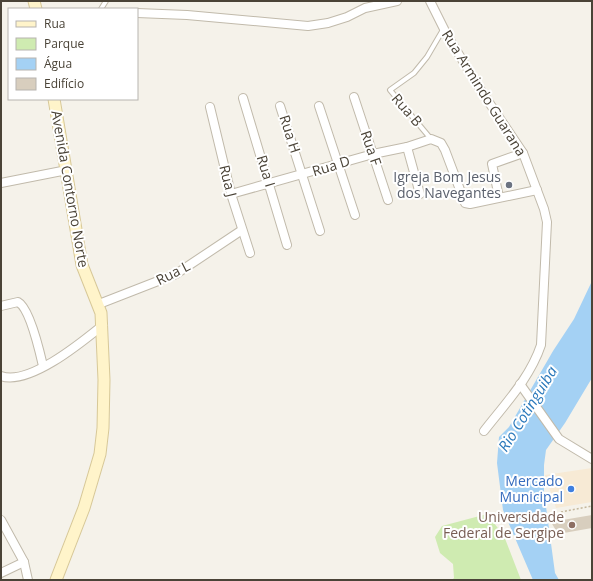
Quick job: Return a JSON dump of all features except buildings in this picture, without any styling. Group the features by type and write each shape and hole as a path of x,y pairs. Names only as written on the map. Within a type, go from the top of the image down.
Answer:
{"street":[{"path":"138,13 187,15 308,26 347,17 382,2 397,1"},
{"name":"Rua Armindo Guarana","path":"430,1 480,89 523,153 537,190 546,222 543,333 539,353 520,384 484,431"},
{"name":"Rua I","path":"244,98 288,245"},
{"name":"Rua F","path":"354,98 388,200"},
{"name":"Avenida Contorno Norte","path":"54,100 82,265 99,304 103,325 103,428 100,454 84,508 56,580"},
{"name":"Rua H","path":"280,106 320,231"},
{"path":"318,106 355,215"},
{"name":"Rua J","path":"210,107 231,194 250,253"},
{"path":"431,139 441,143 445,150 465,203 470,204 537,190"},
{"name":"Rua D","path":"231,194 303,175 373,154 407,147 431,139"},
{"path":"407,147 420,194"},
{"path":"499,197 492,164 523,153"},
{"path":"1,183 67,170"},
{"name":"Rua L","path":"99,304 176,274 242,230"},
{"path":"1,306 18,302 24,307 39,346 43,366"},
{"path":"1,376 20,378 77,346 103,325"},
{"path":"520,384 557,437 592,459"},
{"path":"1,520 24,562 28,580"},
{"path":"1,573 24,562"}],"lane":[{"name":"Rua B","path":"431,139 390,90 414,73 427,57 444,28"}],"path":[{"path":"562,512 592,506"}],"shaded area":[{"name":"Mercado Municipal","path":"592,468 592,502 556,508 545,475"}],"green space":[{"path":"487,514 504,536 521,580 452,580 454,578 453,564 440,553 435,537 442,526"}],"water":[{"name":"Rio Cotinguiba","path":"592,281 592,378 565,423 546,450 544,465 544,492 555,573 559,580 533,580 503,510 497,463 499,437 509,427 553,351 574,319"}],"place":[{"name":"Igreja Bom Jesus dos Navegantes","path":"509,185"},
{"name":"Mercado Municipal","path":"571,489"},
{"name":"Universidade Federal de Sergipe","path":"572,525"}]}
